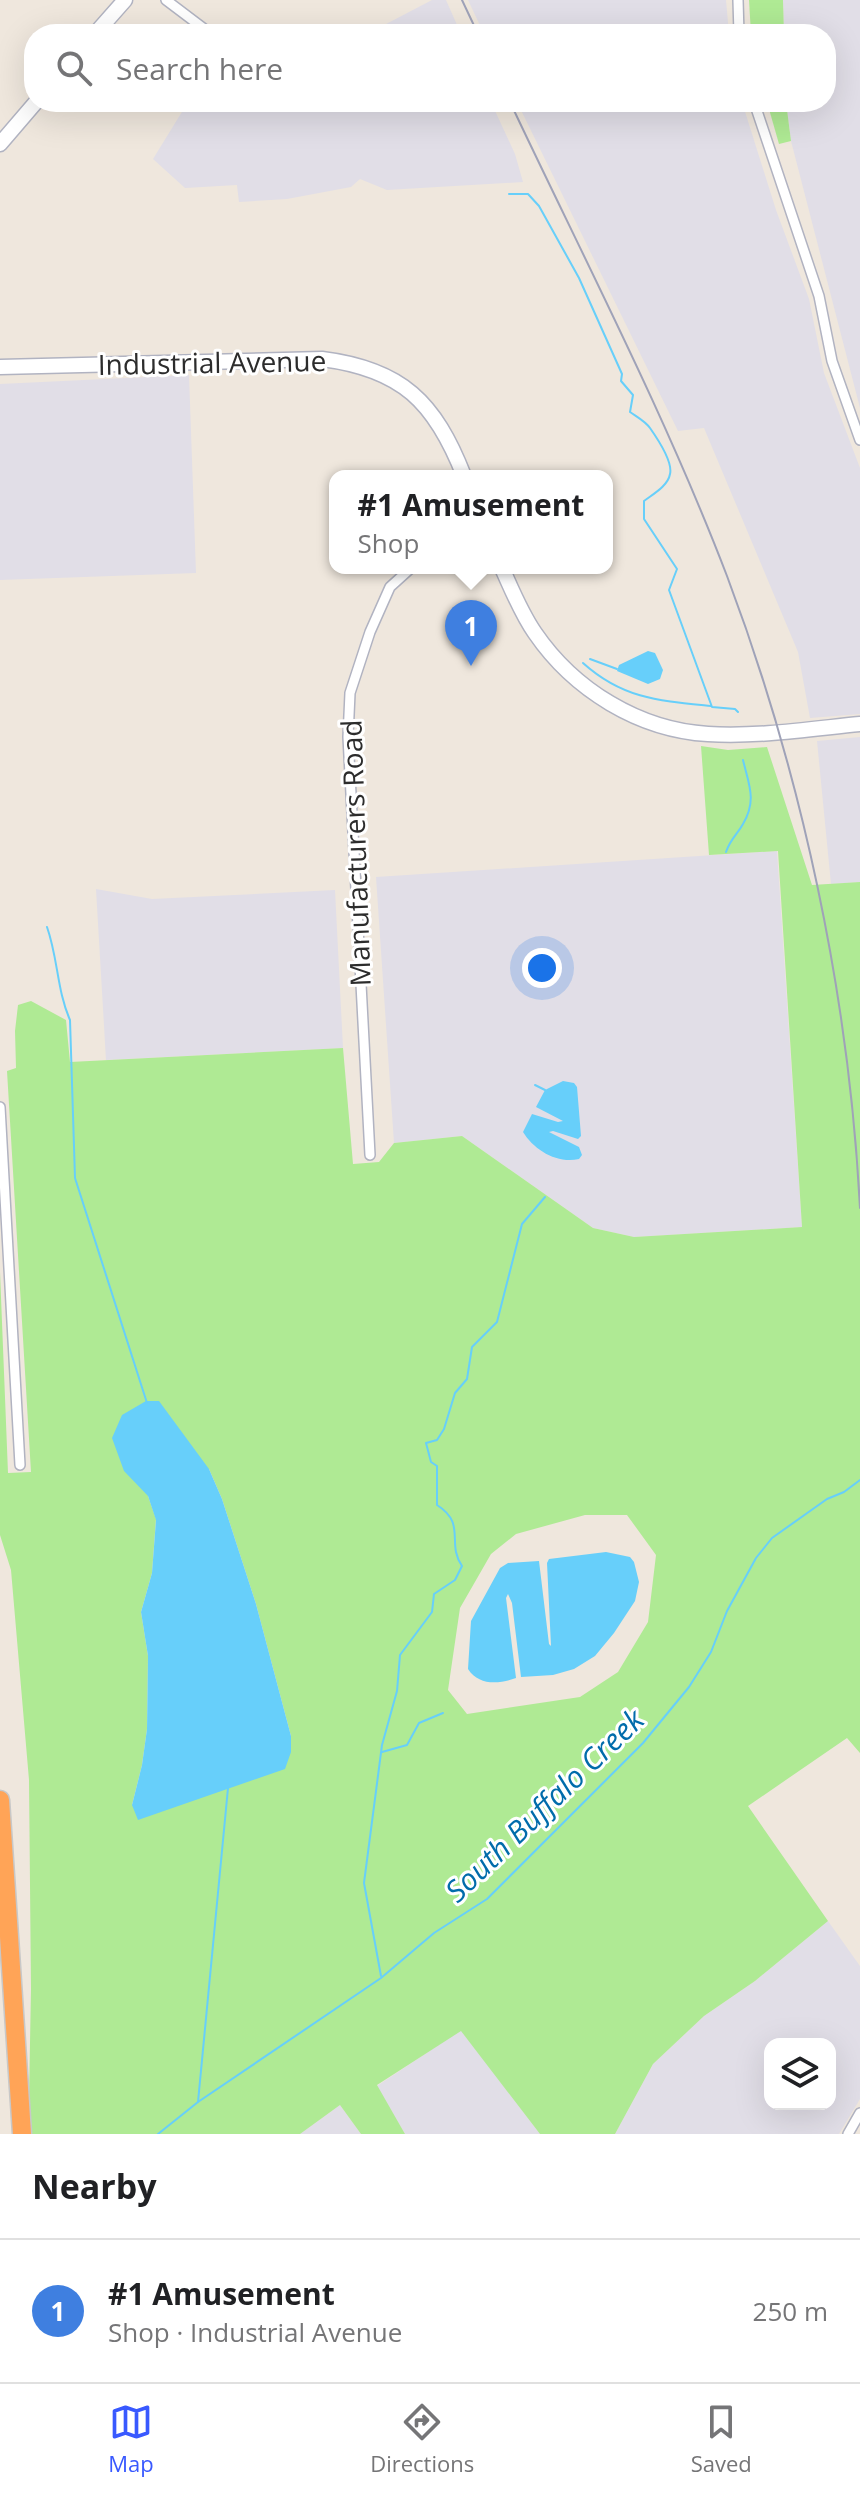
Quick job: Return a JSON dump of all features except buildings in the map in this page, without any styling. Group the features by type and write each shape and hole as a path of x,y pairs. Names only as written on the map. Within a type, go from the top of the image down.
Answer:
{"highway":[{"path":"0,1800 22,2134"}],"main road":[{"path":"104,24 125,0"},
{"path":"0,144 27,112"},
{"name":"Industrial Avenue","path":"0,367 322,359 357,363 411,391 431,411 454,449 462,470"},
{"path":"505,574 522,612 551,656 585,687 631,714 670,728 705,734 860,724"}],"street":[{"path":"166,0 198,24"},
{"path":"738,0 739,24"},
{"path":"757,112 819,296 832,361 860,440"},
{"name":"Manufacturers Road","path":"370,1155 348,737 350,693 370,632 390,587 404,574"},
{"path":"0,1107 20,1465"},
{"path":"848,2134 860,2113"}],"shaded area":[{"path":"432,0 446,0 457,24 386,24"},
{"path":"468,0 726,0 728,24 479,24"},
{"path":"783,0 860,0 860,408 791,141 787,112 836,112 836,24 784,24"},
{"path":"182,112 496,112 515,154 523,182 387,190 360,179 351,187 287,199 239,202 237,185 185,188 153,159"},
{"path":"522,112 745,112 776,210 809,299 824,373 860,468 860,714 810,718 798,652 704,428 678,431"},
{"path":"189,375 196,573 0,580 0,384"},
{"path":"860,737 860,882 831,884 817,741"},
{"path":"777,851 802,1227 634,1237 593,1228 462,1136 394,1143 376,877"},
{"path":"96,889 152,899 335,890 343,1048 106,1060"},
{"path":"828,1921 860,1966 860,2099 839,2134 615,2134 653,2064 704,2016 755,1981"},
{"path":"461,2030 540,2134 405,2134 377,2086"},
{"path":"340,2105 361,2134 300,2134"}],"green space":[{"path":"749,0 783,0 784,24 750,24"},
{"path":"770,112 787,112 791,141 779,144"},
{"path":"701,746 728,750 767,747 812,885 860,882 860,1753 847,1738 748,1806 828,1921 755,1981 704,2016 653,2064 615,2134 540,2134 461,2031 377,2085 405,2134 361,2134 340,2105 300,2134 32,2134 29,2097 29,1780 11,1570 0,1535 0,1272 8,1473 31,1472 7,1071 16,1068 18,1005 31,1001 66,1020 70,1062 343,1048 353,1164 379,1162 394,1143 462,1136 593,1228 634,1237 802,1227 778,851 709,855","holes":["209,1469 222,1499 256,1604 291,1736 132,1805 147,1729 148,1656 141,1612 152,1573 156,1519 148,1496","585,1515 627,1515 656,1555 648,1622 618,1672 580,1697 467,1714 448,1690 460,1608 491,1554 516,1534"]}],"water":[{"path":"648,651 655,653 663,670 660,679 648,684 617,671 619,665"},
{"path":"563,1081 574,1083 577,1087 581,1136 578,1139 549,1132 579,1147 582,1155 579,1159 563,1159 547,1154 533,1145 523,1132 532,1114 563,1121 536,1107 545,1090"},
{"path":"146,1401 159,1401 209,1469 222,1499 256,1604 291,1736 291,1752 285,1769 138,1820 132,1805 147,1729 148,1656 141,1612 152,1573 156,1520 148,1496 124,1471 112,1438 122,1415"},
{"path":"606,1552 630,1557 639,1582 635,1601 595,1656 574,1669 553,1675 521,1677 512,1603 508,1594 516,1678 490,1682 473,1675 468,1669 471,1621 500,1568 508,1563 539,1561 551,1646 549,1559"}],"waterway":[{"path":"509,194 528,194 539,206 579,278 622,374 621,381 633,395 630,412 648,426 667,457 669,478 644,501 644,519 677,569 669,590 712,707 738,712"},
{"path":"590,659 617,669"},
{"path":"583,663 628,691 659,700 711,706"},
{"path":"726,852 750,807 743,760"},
{"path":"47,927 62,998 70,1020 75,1178 147,1403"},
{"path":"535,1085 545,1090"},
{"path":"381,1976 364,1883 382,1745 397,1691 400,1655 432,1612 434,1594 455,1580 462,1566 451,1519 437,1505 437,1466 431,1462 426,1443 437,1440 444,1429 455,1393 467,1379 472,1347 497,1322 522,1224 545,1197"},
{"name":"South Buffalo Creek","path":"158,2134 198,2102 381,1978 434,1933 487,1899 643,1743 689,1687 711,1652 727,1611 756,1558 772,1538 860,1480"},
{"path":"382,1752 407,1745 419,1723 443,1713"},
{"path":"198,2102 228,1788"}],"railway":[{"path":"462,0 473,24"},
{"path":"515,112 677,456 727,576 754,652 778,729 818,887 845,1047 860,1208"}],"place":[{"name":"#1 Amusement","path":"471,666"}]}
